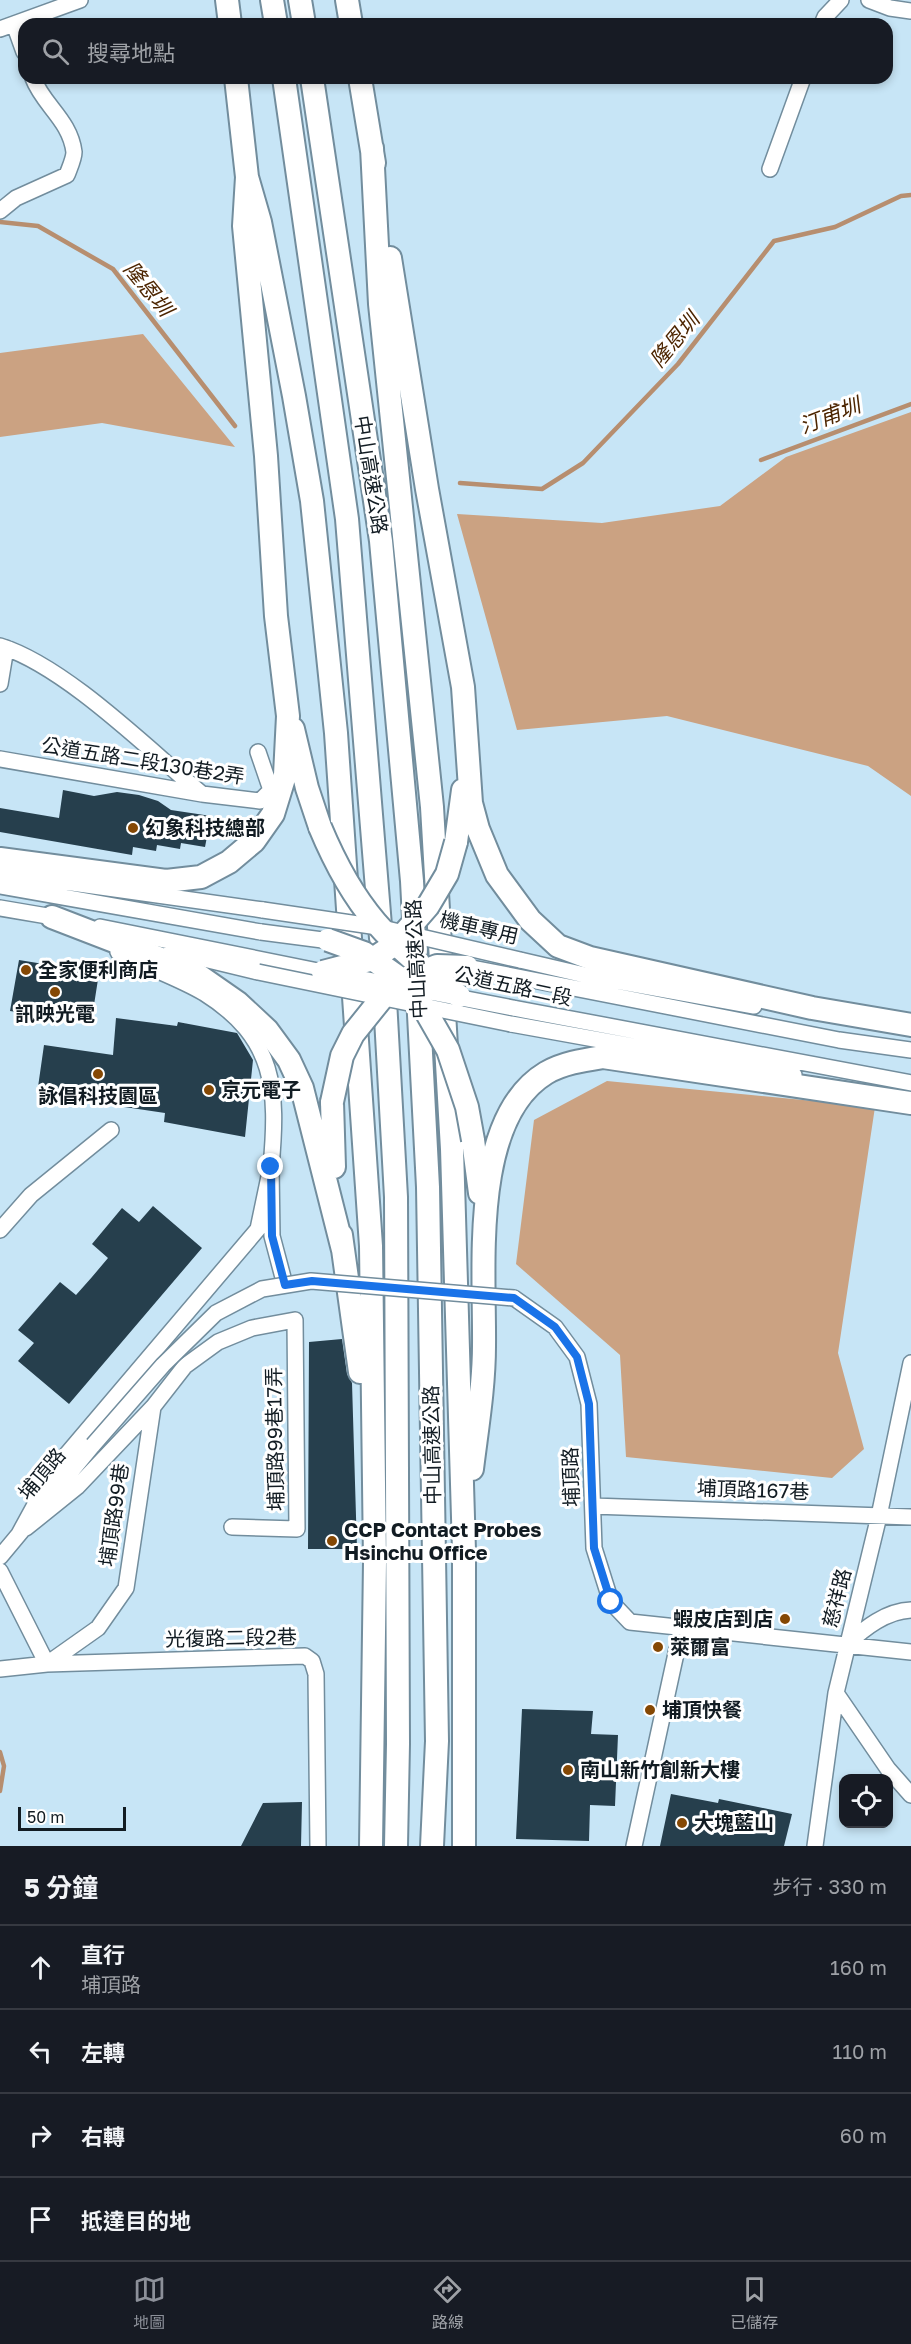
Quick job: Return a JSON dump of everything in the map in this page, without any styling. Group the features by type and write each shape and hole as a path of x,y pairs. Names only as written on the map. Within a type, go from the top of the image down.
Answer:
{"highway":[{"path":"227,0 229,18"},
{"path":"272,0 275,18"},
{"path":"300,0 303,18"},
{"path":"347,0 350,18"},
{"path":"237,84 247,177 260,222 312,501 327,632 371,1246 375,1562 372,1846"},
{"name":"中山高速公路","path":"285,84 347,519 374,829 389,1058 396,1209 398,1732 396,1846"},
{"name":"中山高速公路","path":"313,84 381,541 412,881 428,1187 437,1741 432,1846"},
{"path":"361,84 427,489 464,687 471,803 478,830 497,876 530,920 558,946 629,968 812,1008 911,1025"},
{"path":"372,148 380,304 432,807 452,1149 464,1551 464,1846"},
{"path":"0,859 166,881 201,877 229,862 254,841 273,814 285,775 288,716 276,616 266,456 244,226 247,177"},
{"path":"375,1562 363,1391 343,1250 332,1146 332,1102 342,1056 353,1034 401,969 428,906 447,874 456,843 463,791 464,687"},
{"path":"288,716 297,739 307,788 338,870 378,927 448,1050 458,1075 473,1140 486,1230"},
{"path":"52,917 192,971 238,1003 267,1030 289,1060 302,1088 343,1250"},
{"path":"328,940 401,969 459,996"},
{"path":"323,972 437,966 467,967"},
{"path":"464,1551 484,1359 489,1174 501,1126 521,1095 546,1073 576,1061 603,1057 911,1103"}],"street":[{"path":"27,18 61,3 80,0"},
{"path":"825,18 841,0"},
{"path":"869,0 891,8 911,11"},
{"path":"7,27 18,43"},
{"path":"0,211 16,198 67,175 74,153 61,116 36,84"},
{"path":"770,169 801,84"},
{"path":"0,684 3,647 78,690 202,794"},
{"name":"公道五路二段130巷2弄","path":"0,759 202,794 260,801 271,790 258,752"},
{"path":"0,873 378,927"},
{"path":"0,886 261,932 328,940"},
{"path":"0,908 52,917 141,964 204,993 243,1022 261,1048 269,1068 275,1119 271,1167 272,1236 285,1285"},
{"name":"機車專用","path":"52,917 207,962 258,966 401,969 520,960 589,976 911,1034"},
{"path":"258,966 323,972 401,969"},
{"name":"公道五路二段","path":"467,967 840,1040 911,1050"},
{"name":"機車專用","path":"401,969 511,1024 911,1096"},
{"name":"公道五路二段","path":"459,996 911,1083"},
{"path":"840,1040 911,1058"},
{"path":"830,1069 911,1076"},
{"path":"0,1230 31,1195 111,1130"},
{"path":"19,1534 55,1468 258,1229 271,1167"},
{"name":"埔頂路","path":"0,1557 163,1365 216,1313 262,1289 312,1281 514,1298 555,1327 577,1357 589,1404 594,1548 611,1602 630,1622 911,1652"},
{"name":"埔頂路99巷","path":"47,1664 98,1628 126,1587 153,1407 185,1366 218,1342 252,1328 295,1320"},
{"name":"埔頂路99巷17弄","path":"232,1527 297,1529 295,1320"},
{"name":"慈祥路","path":"815,1846 836,1693 879,1516 904,1428 911,1363"},
{"path":"19,1534 77,1487 153,1407"},
{"name":"埔頂路167巷","path":"593,1506 911,1516"},
{"path":"0,1571 47,1664"},
{"path":"847,1644 866,1628 898,1610 911,1610"},
{"path":"634,1846 682,1626"},
{"name":"光復路二段2巷","path":"0,1669 47,1664 305,1656 312,1661 316,1685 318,1846"},
{"path":"836,1693 905,1780 911,1795"}],"shaded area":[{"path":"143,334 235,447 102,423 0,437 0,353"},
{"path":"911,412 911,796 868,766 667,716 517,730 457,514 602,523 720,506 786,457"},
{"path":"607,1081 875,1107 838,1353 864,1449 832,1478 626,1457 620,1355 516,1264 534,1120"}],"building":[{"name":"幻象科技總部","path":"63,790 94,796 117,792 139,795 158,801 171,810 211,816 205,847 181,843 180,849 157,845 156,851 133,847 132,855 0,832 0,808 59,818"},
{"name":"訊映光電","path":"19,960 99,973 91,1024 10,1011"},
{"path":"116,1018 177,1026 178,1022 237,1033 253,1060 245,1137 164,1122 165,1113 37,1094 44,1045 113,1055"},
{"path":"153,1206 202,1248 69,1404 18,1361 34,1343 18,1330 60,1282 76,1295 92,1277 108,1258 92,1244 122,1208 139,1222"},
{"path":"342,1339 347,1374 352,1383 357,1549 308,1549 309,1342"},
{"name":"南山新竹創新大樓","path":"522,1709 593,1711 591,1734 618,1735 615,1806 590,1805 589,1841 516,1839"},
{"path":"671,1794 718,1803 719,1799 792,1814 784,1846 660,1846"},
{"path":"302,1802 301,1846 241,1846 263,1803"}],"waterway":[{"name":"隆恩圳","path":"460,483 542,489 583,463 678,364 774,241 835,227 901,196 911,195"},
{"name":"隆恩圳","path":"0,222 38,226 113,269 235,426"},
{"name":"汀甫圳","path":"761,460 911,404"},
{"path":"0,1752 4,1766 0,1791"}],"place":[{"name":"幻象科技總部","path":"133,828"},
{"name":"全家便利商店","path":"26,970"},
{"name":"訊映光電","path":"55,992"},
{"name":"詠倡科技園區","path":"98,1074"},
{"name":"京元電子","path":"209,1090"},
{"name":"CCP Contact Probes Hsinchu Office","path":"332,1541"},
{"name":"蝦皮店到店","path":"785,1619"},
{"name":"萊爾富","path":"658,1647"},
{"name":"埔頂快餐","path":"650,1710"},
{"name":"南山新竹創新大樓","path":"568,1770"},
{"name":"大塊藍山","path":"682,1823"}],"route":[{"path":"271,1167 272,1236 285,1285 312,1281 514,1298 555,1327 577,1357 589,1404 594,1548 611,1602"}]}
